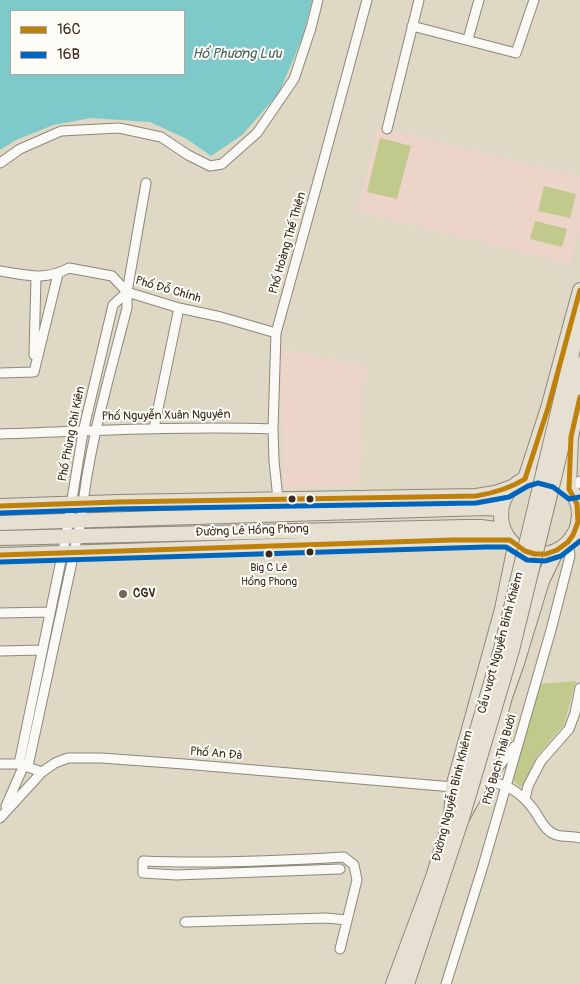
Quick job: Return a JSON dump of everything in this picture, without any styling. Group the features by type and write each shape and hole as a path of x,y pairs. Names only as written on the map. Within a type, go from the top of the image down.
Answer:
{"main road":[{"path":"525,479 548,408 580,290"},
{"name":"Cầu vượt Nguyễn Bỉnh Khiêm","path":"456,818 501,649 580,320"},
{"name":"Cầu vượt Nguyễn Bỉnh Khiêm","path":"456,818 512,650 550,498 580,364"},
{"path":"512,488 505,497 501,509 501,520 509,539 525,551 535,554 546,554 573,534 579,513 575,491 571,437 580,397"},
{"path":"548,408 555,423 562,426 570,423 576,414"},
{"path":"0,506 278,498 476,496 512,488 525,479 537,476 549,477 560,481 575,491"},
{"path":"465,527 472,524 475,517 473,511 468,509"},
{"name":"Đường Lê Hồng Phong","path":"0,523 501,509"},
{"name":"Đường Lê Hồng Phong","path":"0,538 481,527 509,539"},
{"path":"366,529 367,543"},
{"name":"Đường Nguyễn Bỉnh Khiêm","path":"393,984 456,818 486,775 505,696 542,581 573,534"},
{"name":"Đường Nguyễn Bỉnh Khiêm","path":"408,984 456,818 453,787 502,609 509,539"},
{"name":"Đường Lê Hồng Phong","path":"0,555 509,539"},
{"path":"502,609 513,600 520,599 529,608 530,618"}],"street":[{"path":"0,163 20,149 61,130 120,128 161,137 188,155 210,166 222,164 257,133 294,79 318,0"},
{"name":"Phố Hoàng Thế Thiện","path":"278,498 273,429 276,333 318,185 367,0"},
{"path":"387,129 420,0"},
{"path":"468,39 479,0"},
{"path":"412,26 516,53 534,0"},
{"name":"Phố Phùng Chí Kiên","path":"77,503 127,308 126,292 146,183"},
{"name":"Phố Đỗ Chính","path":"0,271 36,277 58,274 69,268 112,276 126,292 276,333"},
{"path":"34,372 58,274"},
{"path":"34,372 36,277"},
{"name":"Phố Phùng Chí Kiên","path":"23,765 50,612 68,553 75,521 84,432 113,305 126,292"},
{"path":"154,428 179,308"},
{"path":"0,372 34,372"},
{"name":"Phố Nguyễn Xuân Nguyên","path":"0,434 154,428 218,427 273,429"},
{"name":"Phố Bạch Thái Bưởi","path":"446,984 506,786 570,556 573,534"},
{"name":"Phố Phùng Chí Kiên","path":"23,765 55,643 68,553"},
{"path":"0,613 50,612"},
{"path":"0,651 55,643"},
{"path":"525,799 528,786 541,761 569,729 575,713 580,688"},
{"path":"486,775 518,742"},
{"name":"Phố An Đà","path":"1,814 42,772 55,763 68,758 85,757 184,764 453,787"},
{"path":"0,764 23,765 42,772"},
{"path":"1,814 23,765"},
{"path":"486,775 491,782 515,790 525,799 552,833 565,837 580,838"},
{"path":"486,775 501,779 506,786"},
{"path":"340,869 176,875 142,873 143,861 240,862 344,857 354,865 357,880 340,949"},
{"path":"185,922 326,918 347,920"}],"shaded area":[{"path":"378,127 580,177 580,228 570,265 357,211"},
{"path":"280,349 369,367 366,383 362,383 360,485 284,489"}],"green space":[{"path":"380,138 411,146 397,199 367,192"},
{"path":"544,186 576,194 570,218 538,211"},
{"path":"535,221 567,229 562,247 530,239"},
{"path":"576,681 564,725 537,756 524,785 520,787 513,780 540,684"}],"water":[{"name":"Hồ Phương Lưu","path":"0,0 312,0 303,36 279,93 242,135 211,156 187,139 150,122 91,118 53,125 16,140 0,150"}],"transit line":[{"name":"16C","path":"0,506 118,502 476,496 507,488 525,479 548,408 580,290"},
{"name":"16C","path":"0,555 452,540 510,540 525,551 535,554 546,554 557,550 568,542 578,522 577,504 569,489 571,437 580,397"},
{"name":"16B","path":"0,513 118,509 476,503 509,497 528,486 538,483 553,487 569,499 580,497"},
{"name":"16B","path":"0,562 486,547 506,547 527,560 545,561 561,556 580,541"}],"place":[{"name":"Big C Lê Hồng Phong","path":"269,554"},
{"name":"CGV","path":"123,594"}]}
